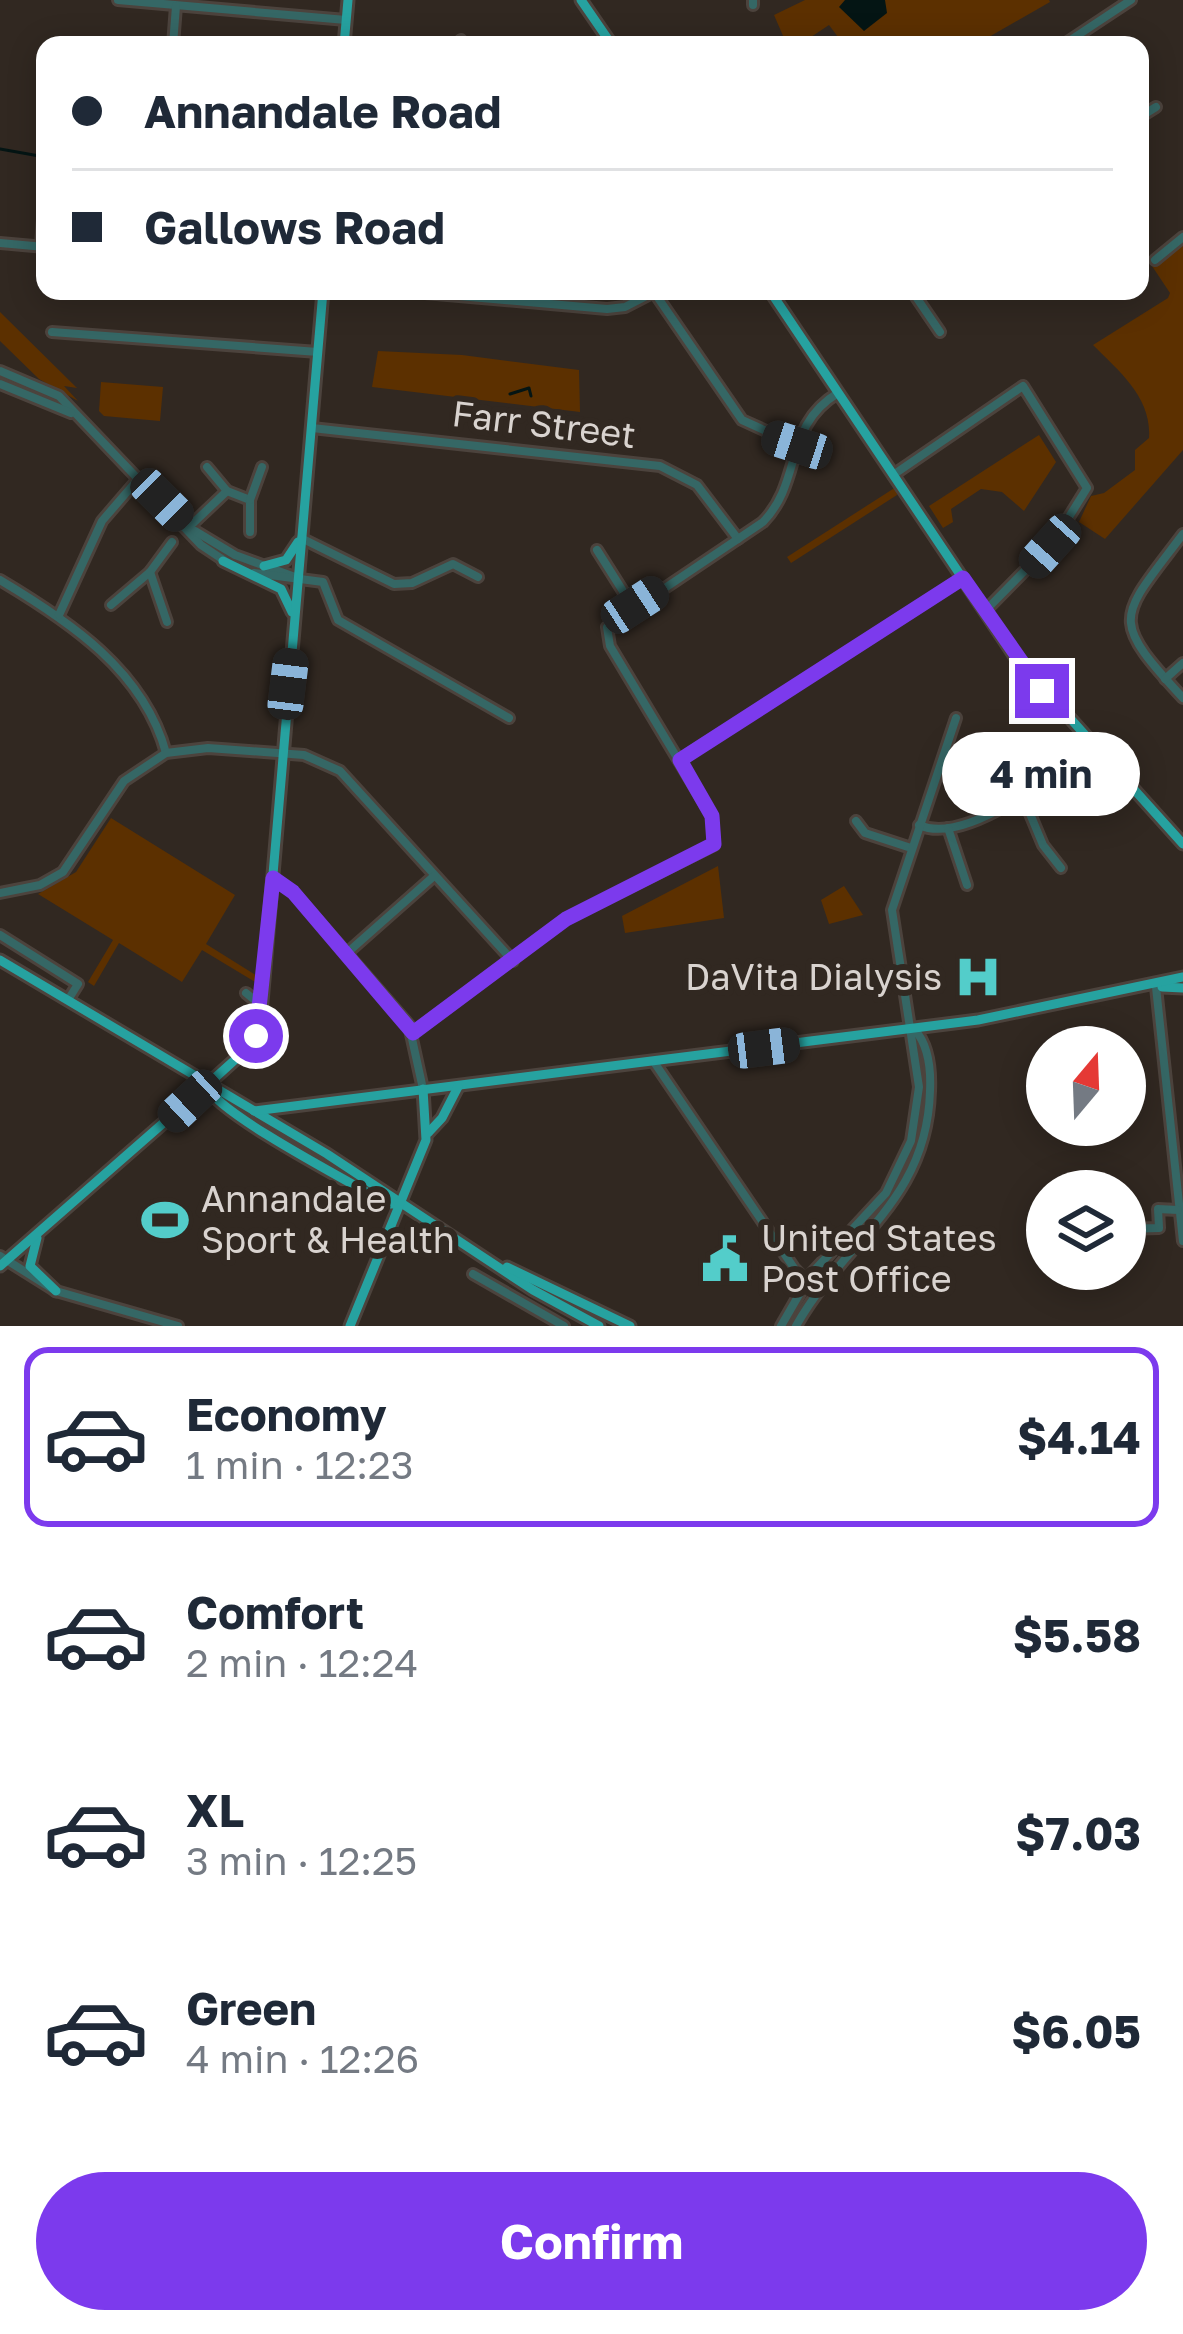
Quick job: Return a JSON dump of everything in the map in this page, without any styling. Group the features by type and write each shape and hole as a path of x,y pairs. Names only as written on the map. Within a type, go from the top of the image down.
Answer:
{"main road":[{"path":"345,36 348,0"},
{"path":"581,0 606,36"},
{"path":"2,1261 38,1235 252,1042 264,987 322,300"},
{"path":"776,300 1029,675 1183,844"},
{"path":"264,566 286,560 301,538"},
{"path":"223,561 281,590 289,598 294,626"},
{"path":"0,960 393,1195 399,1204 599,1326"},
{"path":"254,1111 914,1029 1156,986 1183,977"},
{"path":"1156,986 1183,988"},
{"path":"206,1086 212,1098 252,1123 388,1204 399,1204"},
{"path":"350,1326 428,1133 458,1087"},
{"path":"423,1089 428,1133"},
{"path":"38,1235 30,1266 56,1291"},
{"path":"491,1261 629,1326"}],"street":[{"path":"118,0 346,20"},
{"path":"1077,36 1131,0"},
{"path":"174,36 176,6"},
{"path":"1149,111 1156,107"},
{"path":"1155,260 1183,237"},
{"path":"0,243 36,246"},
{"path":"504,300 607,309 639,300"},
{"path":"660,300 742,420 797,445"},
{"path":"918,300 940,332"},
{"path":"52,332 318,352"},
{"path":"0,371 47,388 188,527 200,545 223,561 261,575 298,578"},
{"path":"0,384 76,415"},
{"path":"893,475 1023,386 1087,488 1054,541 985,611"},
{"path":"413,1033 566,919 716,839 712,816 607,638 610,623 738,539 777,506 808,416 838,393"},
{"name":"Farr Street","path":"311,428 660,466 697,485 738,539"},
{"path":"250,532 250,500 262,466"},
{"path":"207,467 226,490 250,500"},
{"path":"59,615 102,521 140,478"},
{"path":"188,527 226,490"},
{"path":"188,527 264,566 328,586 338,620 509,718"},
{"path":"1183,534 1136,597 1128,619 1136,647 1183,698"},
{"path":"301,538 390,583 412,583 453,564 478,577"},
{"path":"111,605 150,572 172,542"},
{"path":"597,550 633,607"},
{"path":"150,572 167,622"},
{"path":"680,760 963,578"},
{"path":"0,580 59,615 109,659 142,698 166,753"},
{"path":"1166,679 1183,663"},
{"path":"781,1326 805,1282 874,1210 903,1161 918,1101 914,1029 892,910 956,718"},
{"path":"919,825 935,831 948,828 1023,797 1090,743"},
{"path":"0,893 40,885 62,872 124,782 166,753 208,748 283,754 332,764 513,961"},
{"path":"1023,797 1043,845 1061,868"},
{"path":"856,821 865,833 911,848"},
{"path":"948,828 967,885"},
{"path":"347,953 434,876"},
{"path":"273,878 347,953 413,1033 423,1089"},
{"path":"0,935 77,985 68,1000"},
{"path":"1156,986 1183,1240"},
{"path":"262,1006 246,993 264,987"},
{"path":"796,1326 816,1291 886,1215 914,1171 925,1136 930,1079 923,1039 914,1029"},
{"path":"654,1062 805,1282 816,1291"},
{"path":"1146,1228 1159,1228 1158,1209 1178,1210"},
{"path":"2,1261 56,1291 178,1326"},
{"path":"473,1274 564,1326"}],"shaded area":[{"path":"805,0 1050,2 991,36 837,36 829,25 812,36 783,36 774,15"},
{"path":"845,0 885,0 887,13 864,31 839,7"},
{"path":"1183,241 1183,450 1105,539 1079,522 1091,496 1104,493 1135,470 1135,450 1149,438 1149,424 1140,398 1093,345 1168,298 1170,293 1152,266"},
{"path":"0,312 77,388 64,386 78,401 39,379 0,341"},
{"path":"378,351 462,355 579,370 580,412 372,387"},
{"path":"101,382 163,387 160,421 104,416 99,411"},
{"path":"1039,435 1056,462 1024,511 1002,492 981,489 951,509 953,522 943,528 929,506"},
{"path":"896,487 897,495 791,563 787,557"},
{"path":"111,818 235,895 206,944 257,976 257,983 202,950 182,982 119,943 94,986 88,982 113,940 38,894 76,872"},
{"path":"718,866 724,918 625,933 622,916"},
{"path":"844,886 863,915 829,924 821,900"}],"waterway":[{"path":"0,149 36,155"},
{"path":"510,394 529,388 531,396"}],"place":[{"name":"DaVita Dialysis","path":"978,977"},
{"name":"Annandale Sport & Health","path":"165,1220"},
{"name":"United States Post Office","path":"725,1259"}],"route":[{"path":"256,1036 262,1016 273,878 293,892 413,1033 566,919 714,844 717,834 712,816 680,760 963,578 1042,691"}]}
